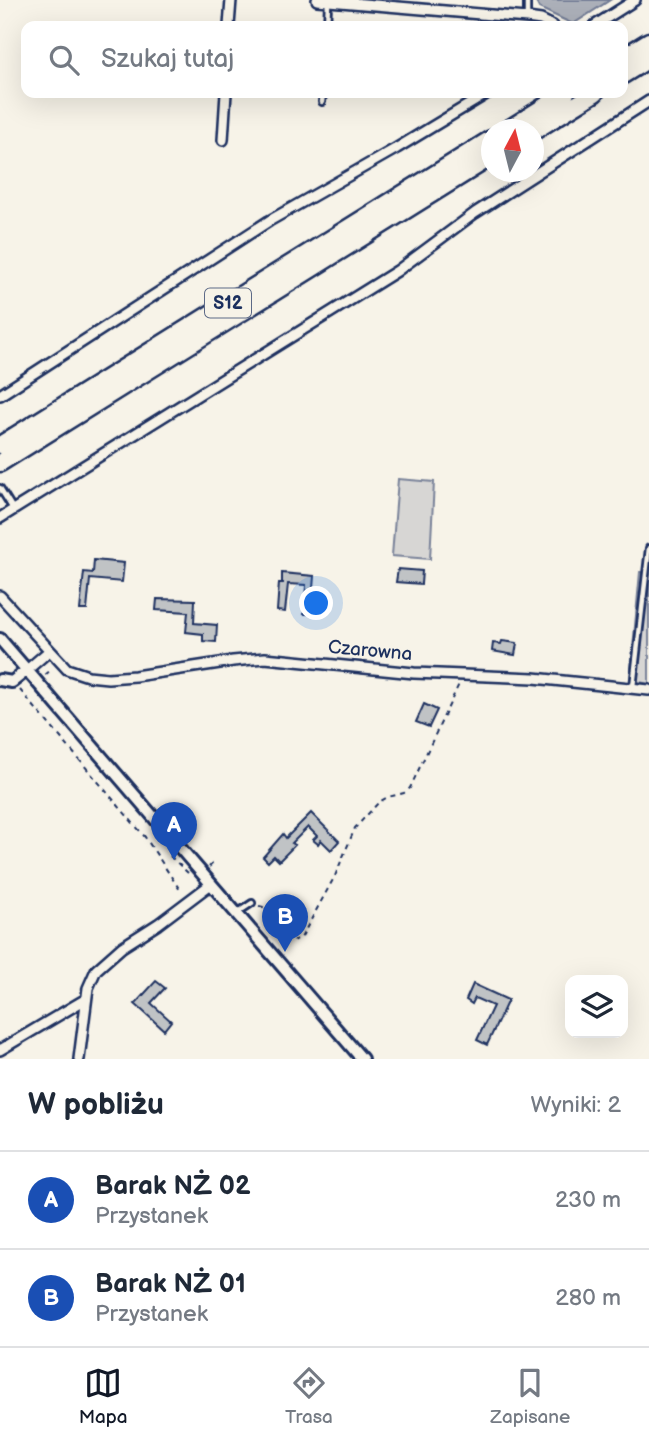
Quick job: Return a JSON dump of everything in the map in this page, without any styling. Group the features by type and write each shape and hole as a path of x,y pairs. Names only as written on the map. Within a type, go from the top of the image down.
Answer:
{"highway":[{"path":"628,54 649,41"},
{"path":"628,72 649,59"},
{"path":"525,119 558,98"},
{"path":"544,125 586,98"},
{"name":"S12","path":"0,445 481,146"},
{"name":"S12","path":"0,463 481,164"}],"street":[{"path":"229,21 231,0"},
{"path":"317,0 543,21"},
{"path":"601,21 629,1"},
{"path":"223,140 226,98"},
{"path":"0,395 269,221 407,143 480,98"},
{"path":"0,518 397,271 475,213 649,101"},
{"path":"0,596 49,651 12,682 0,680"},
{"path":"0,639 362,1059"},
{"name":"Czarowna","path":"49,651 67,669 88,676 108,678 135,677 233,661 265,659 534,678 649,690"},
{"path":"79,1059 91,979 107,958 211,884"},
{"path":"0,1050 86,999"}],"lane":[{"path":"527,0 527,18"},
{"path":"327,21 328,1"},
{"path":"322,98 322,102"},
{"path":"0,488 13,509"},
{"path":"633,687 649,548"},
{"path":"236,913 252,902"}],"path":[{"path":"252,902 263,907 280,933 292,941 301,938 335,876 355,828 379,803 410,788 463,675"},
{"path":"12,682 145,837 188,902"}],"shaded area":[{"path":"535,0 610,0 578,21 567,21 539,8"},
{"path":"398,479 434,482 430,559 392,556"},
{"path":"640,572 649,572 649,684 630,680"}],"building":[{"path":"94,560 124,563 122,582 90,579 87,610 80,610 84,572 93,573"},
{"path":"398,569 422,571 421,584 396,582"},
{"path":"282,573 314,576 311,614 304,614 306,585 288,584 285,612 277,611"},
{"path":"157,599 195,600 194,623 217,625 216,642 203,641 203,634 186,632 188,612 156,610"},
{"path":"502,641 517,643 515,655 492,651 493,643 501,644"},
{"path":"424,704 437,710 429,727 416,722"},
{"path":"311,813 339,841 331,850 321,840 318,844 313,840 317,836 308,827 279,861 274,856 268,862 263,857 283,834 286,838"},
{"path":"156,981 165,988 151,1003 171,1021 164,1030 135,1004"},
{"path":"473,984 508,1000 487,1045 477,1040 493,1006 475,998 472,1004 466,1000"}],"place":[{"name":"Barak NŻ 02","path":"174,860"},
{"name":"Barak NŻ 01","path":"285,952"}]}
